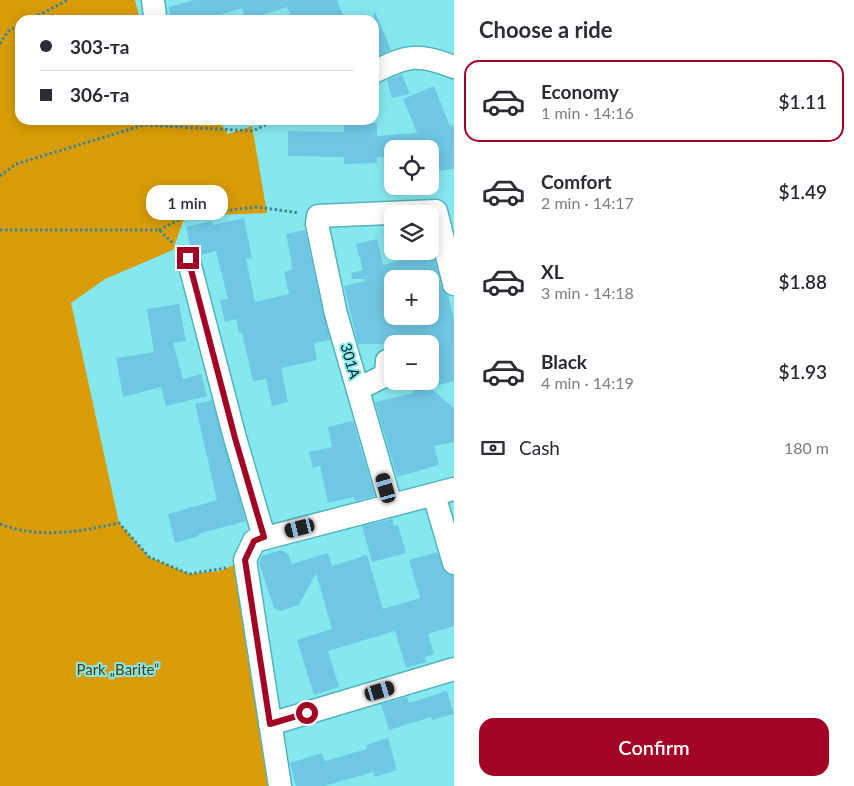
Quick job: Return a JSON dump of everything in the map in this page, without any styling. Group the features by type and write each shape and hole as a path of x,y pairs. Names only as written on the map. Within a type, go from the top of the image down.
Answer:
{"street":[{"path":"379,70 402,58 430,58 454,67"},
{"path":"318,216 436,211 454,284"},
{"name":"301А","path":"318,216 317,224 336,314 391,505"},
{"path":"188,258 235,438 264,537"},
{"path":"358,389 384,376"},
{"path":"280,786 245,560 254,541 444,492 450,554 454,563"},
{"path":"270,724 454,669"}],"path":[{"path":"39,15 68,0"},
{"path":"0,44 8,31 15,28"},
{"path":"0,176 16,164 144,125 253,131 265,125"},
{"path":"0,230 159,230 190,214 258,207 318,216"},
{"path":"159,230 188,258"},
{"path":"0,524 20,532 76,532 119,523 149,557 189,574 220,571 245,560"}],"green space":[{"name":"Park „Barite“","path":"0,0 135,0 139,15 15,15 15,125 222,125 228,134 252,126 267,213 211,215 183,221 173,250 105,279 71,303 119,523 149,557 189,574 220,571 245,560 280,786 0,786"}],"building":[{"path":"194,0 337,0 343,15 291,15 287,7 262,15 244,15 242,8 219,15 171,15 169,7"},
{"path":"379,22 391,50 379,55"},
{"path":"402,74 410,94 392,98 387,80"},
{"path":"434,86 450,126 454,125 454,169 439,171 439,140 384,140 384,157 377,157 377,163 344,164 344,157 288,156 288,131 344,132 344,125 377,125 377,136 417,133 403,99"},
{"path":"244,218 252,258 246,259 255,302 289,294 284,272 292,270 292,263 286,234 305,230 330,340 314,343 317,360 281,368 288,402 272,406 266,379 253,381 242,333 239,333 236,319 225,322 220,300 228,299 216,251 201,255 197,248 190,245 186,227 212,221 213,225"},
{"path":"377,239 383,265 402,260 435,260 437,270 384,270 384,325 439,325 439,278 441,287 448,295 454,320 454,381 439,385 439,335 384,335 384,344 358,344 344,286 365,281 365,279 352,279 351,273 363,270 356,244"},
{"path":"179,304 186,341 173,343 183,379 201,374 207,396 166,406 161,387 123,397 116,358 154,352 147,309"},
{"path":"413,390 433,390 454,408 454,442 434,446 439,465 397,477 375,402 414,393"},
{"path":"212,400 246,521 198,534 199,536 175,543 168,514 217,500 195,404"},
{"path":"353,421 375,496 355,501 354,497 328,503 320,466 313,468 309,452 332,447 328,427"},
{"path":"392,519 394,526 398,525 406,553 372,562 362,526"},
{"path":"281,550 288,554 292,564 328,553 332,566 367,555 383,609 420,598 409,560 437,552 445,572 454,576 454,626 428,634 434,654 425,657 426,662 406,668 395,631 328,651 339,687 314,695 297,640 332,629 316,573 299,605 280,611 274,608 259,563 262,556"},
{"path":"447,691 454,714 432,720 431,717 389,730 381,704 407,697 409,703"},
{"path":"388,738 397,770 375,777 373,772 324,786 296,786 290,763 322,753 325,761 367,749 366,745"}],"route":[{"path":"188,258 235,438 264,537 254,541 245,560 270,724 307,713"}]}
